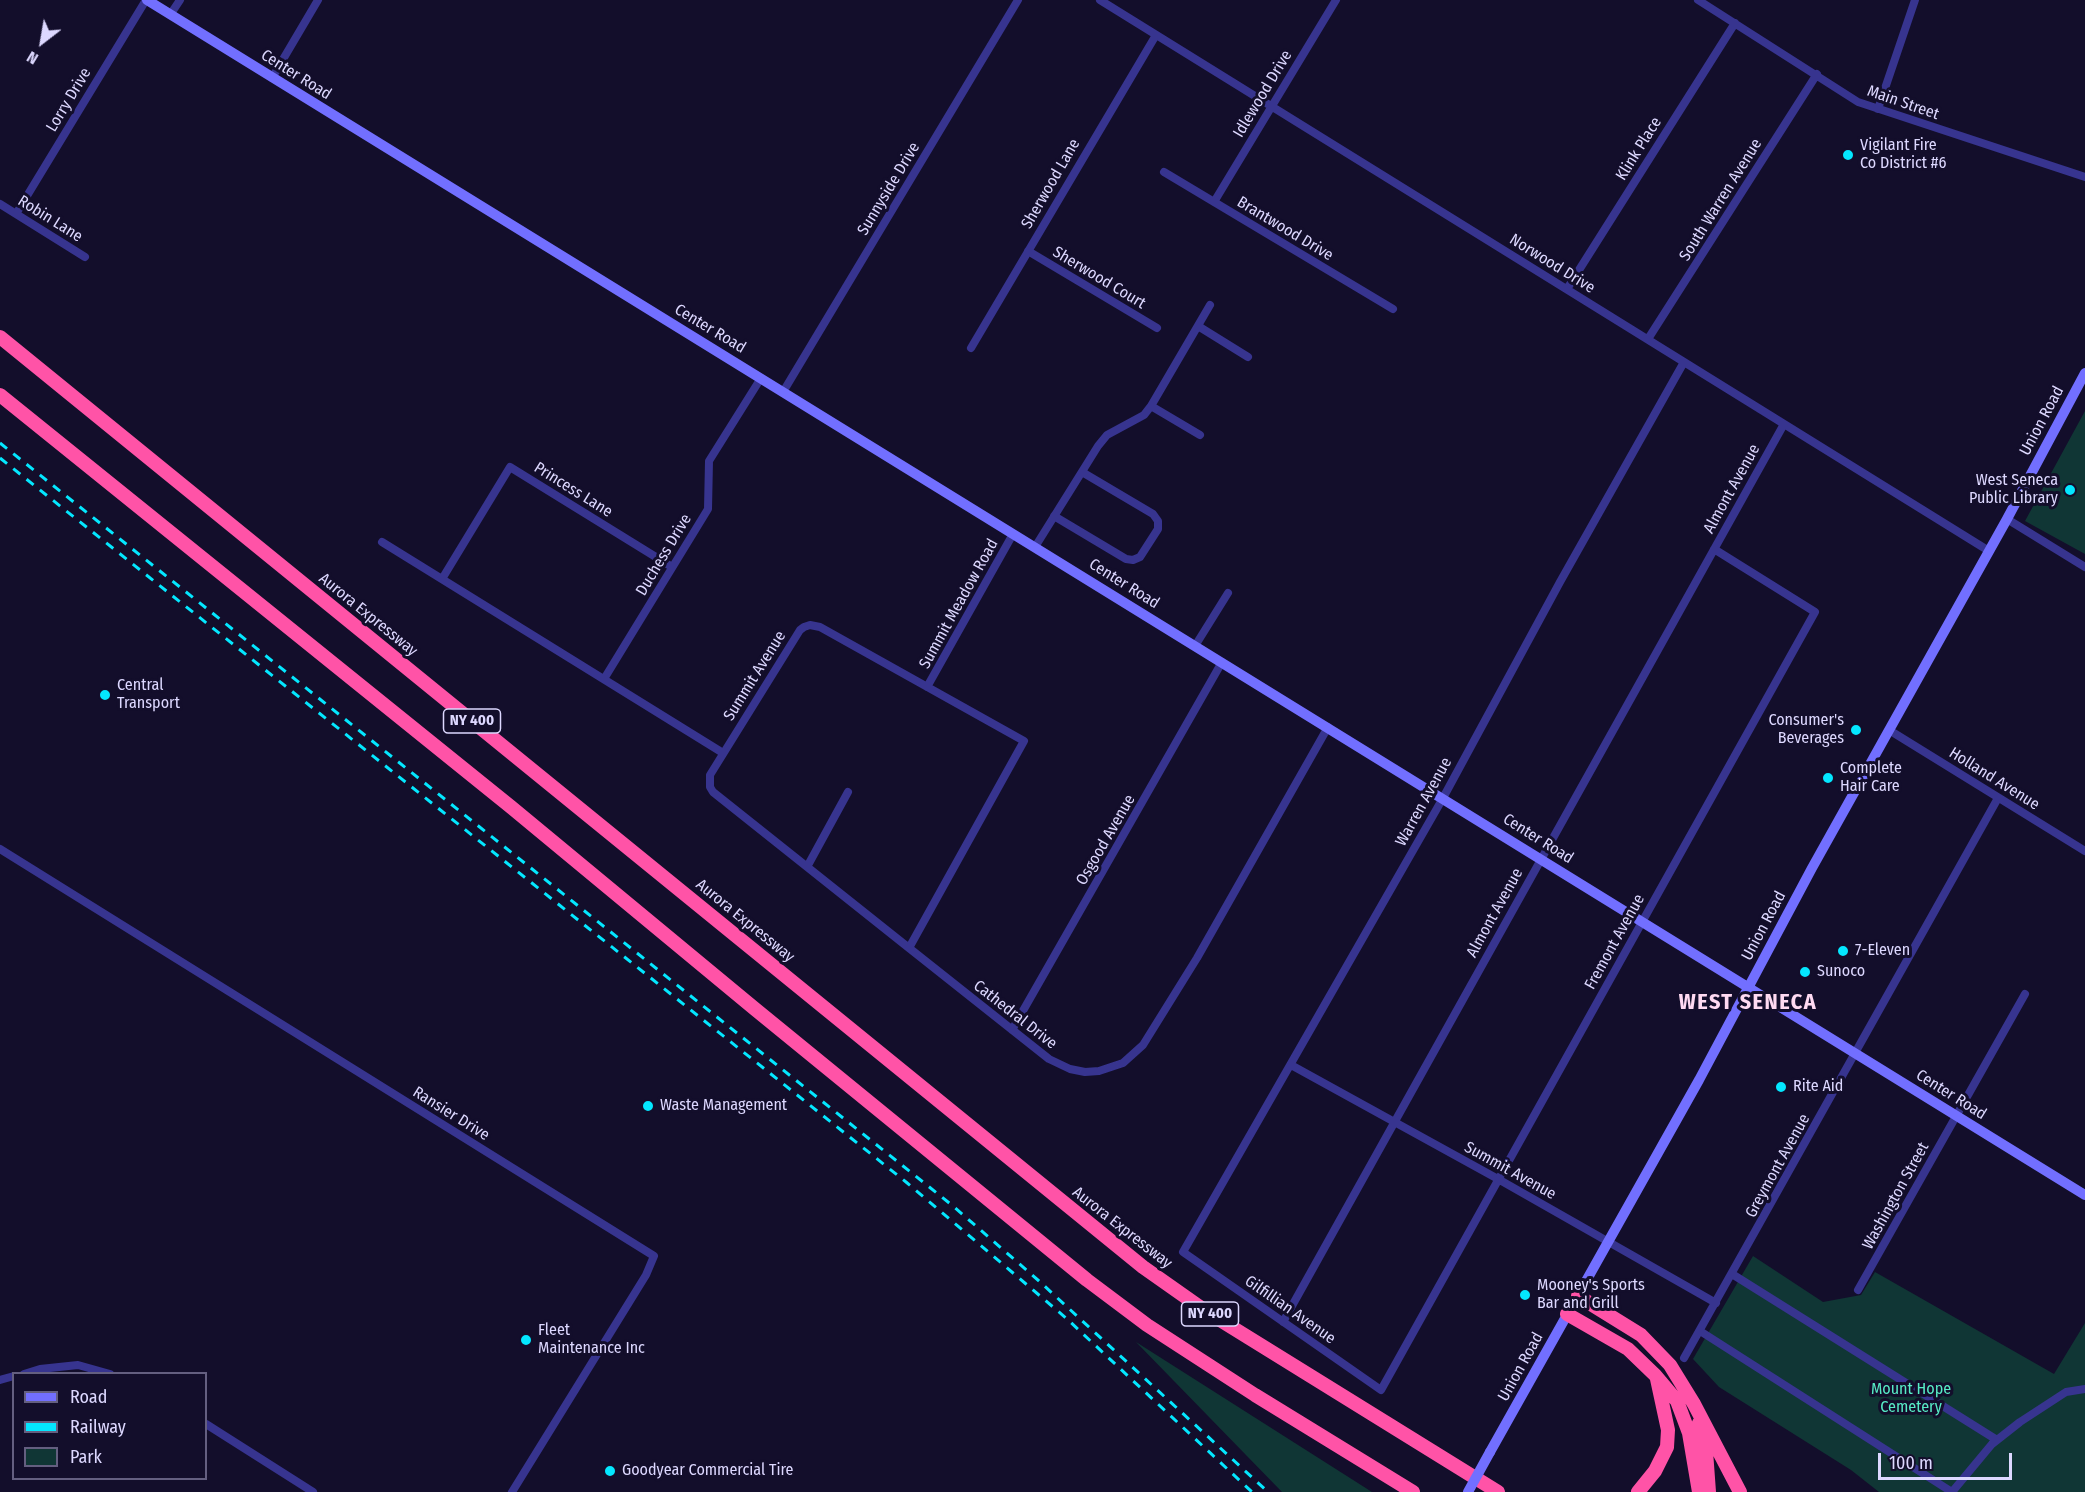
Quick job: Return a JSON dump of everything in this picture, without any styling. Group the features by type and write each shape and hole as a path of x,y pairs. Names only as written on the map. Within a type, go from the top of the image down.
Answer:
{"highway":[{"name":"Aurora Expressway","path":"0,337 1143,1267 1204,1310 1498,1492"},
{"name":"NY 400","path":"0,395 511,807 1087,1280 1166,1337 1255,1395 1413,1492"},
{"path":"1578,1296 1641,1335 1670,1365 1694,1404 1740,1492"},
{"path":"1567,1314 1628,1349 1655,1375 1677,1401 1689,1433 1699,1492"},
{"path":"1638,1492 1655,1471 1667,1447 1668,1430 1655,1375"},
{"path":"1694,1404 1706,1451 1710,1492"}],"main road":[{"name":"Center Road","path":"146,0 2085,1195"},
{"name":"Union Road","path":"1468,1492 1699,1080 2085,373"}],"street":[{"name":"Lorry Drive","path":"16,214 146,0"},
{"path":"171,15 180,0"},
{"path":"272,78 318,0"},
{"name":"Sunnyside Drive","path":"783,392 1018,0"},
{"name":"Norwood Drive","path":"1100,0 1989,551"},
{"name":"Idlewood Drive","path":"1214,202 1336,0"},
{"name":"Main Street","path":"1698,0 1858,102 2085,177"},
{"path":"1878,109 1915,0"},
{"name":"Klink Place","path":"1567,289 1735,23"},
{"name":"Sherwood Lane","path":"971,348 1156,35"},
{"name":"South Warren Avenue","path":"1648,339 1817,74"},
{"name":"Brantwood Drive","path":"1164,172 1392,309"},
{"name":"Robin Lane","path":"0,204 85,257"},
{"name":"Sherwood Court","path":"1028,251 1157,328"},
{"path":"1035,547 1107,435 1144,415 1151,406 1210,305"},
{"path":"1198,326 1248,357"},
{"name":"Warren Avenue","path":"1183,1252 1443,798 1684,362"},
{"name":"Duchess Drive","path":"604,679 708,509 709,461 761,378"},
{"path":"1151,406 1200,435"},
{"name":"Almont Avenue","path":"1283,1322 1784,424"},
{"name":"Princess Lane","path":"442,579 510,467 672,567"},
{"path":"1054,516 1126,559 1133,560 1140,557 1158,529 1158,521 1153,514 1082,472"},
{"path":"2007,519 2085,567"},
{"name":"Summit Meadow Road","path":"927,687 1013,534"},
{"path":"382,542 723,753"},
{"name":"Fremont Avenue","path":"1381,1390 1815,612 1714,549"},
{"path":"1196,646 1228,593"},
{"name":"Summit Avenue","path":"723,753 800,630 810,625 820,627 1024,741 909,948"},
{"name":"Osgood Avenue","path":"1012,1030 1222,662"},
{"name":"Cathedral Drive","path":"723,753 710,775 710,787 713,792 1049,1059 1070,1069 1085,1072 1099,1071 1123,1063 1143,1045 1197,958 1328,727"},
{"name":"Holland Avenue","path":"1889,730 2085,852"},
{"path":"807,867 848,792"},
{"name":"Greymont Avenue","path":"1684,1358 1823,1114 1854,1053 1998,798"},
{"name":"Ransier Drive","path":"0,849 654,1256 640,1285 512,1492"},
{"name":"Washington Street","path":"1858,1290 2025,994"},
{"name":"Summit Avenue","path":"1291,1065 1716,1303"},
{"name":"Gilfillian Avenue","path":"1183,1252 1381,1390"},
{"path":"1732,1274 1997,1440"},
{"path":"1700,1331 1952,1492 1997,1440 2020,1422 2066,1392 2085,1389"},
{"path":"30,1372 78,1365 103,1372"},
{"path":"207,1425 313,1492"}],"green space":[{"path":"2085,411 2085,554 2025,521"},
{"name":"Mount Hope Cemetery","path":"1753,1256 1823,1302 1861,1295 1875,1272 2054,1374 2085,1323 2085,1492 1879,1492 1851,1470 1719,1387 1693,1359"},
{"path":"1136,1342 1372,1492 1282,1492"}],"railway":[{"path":"0,443 953,1206 1039,1281 1268,1492"},
{"path":"0,458 906,1182 1066,1318 1252,1492"}],"place":[{"name":"Vigilant Fire Co District #6","path":"1848,155"},
{"name":"West Seneca Public Library","path":"2070,490"},
{"name":"Central Transport","path":"105,695"},
{"name":"Consumer's Beverages","path":"1856,730"},
{"name":"Complete Hair Care","path":"1828,778"},
{"name":"7-Eleven","path":"1843,951"},
{"name":"Sunoco","path":"1805,972"},
{"name":"Rite Aid","path":"1781,1087"},
{"name":"Waste Management","path":"648,1106"},
{"name":"Mooney's Sports Bar and Grill","path":"1525,1295"},
{"name":"Fleet Maintenance Inc","path":"526,1340"},
{"name":"Goodyear Commercial Tire","path":"610,1471"}],"district":[{"name":"WEST SENECA","path":"1748,1003"}]}
